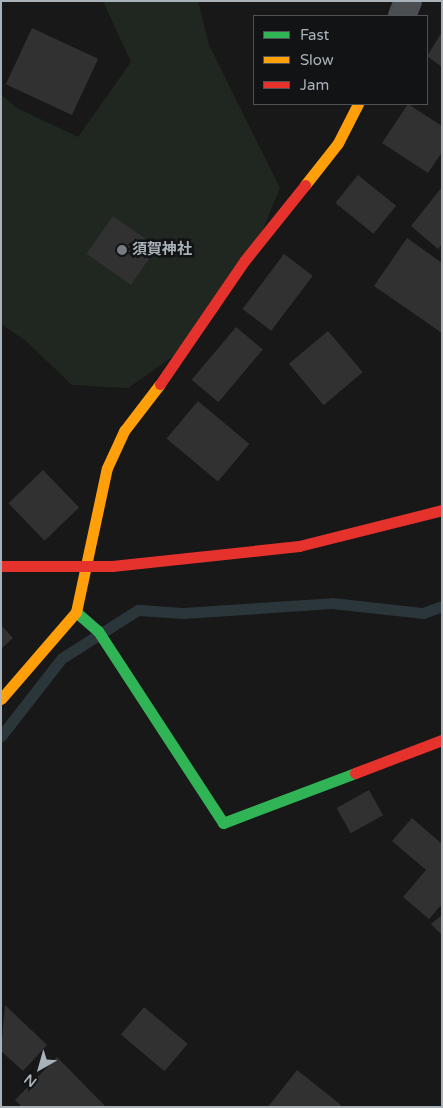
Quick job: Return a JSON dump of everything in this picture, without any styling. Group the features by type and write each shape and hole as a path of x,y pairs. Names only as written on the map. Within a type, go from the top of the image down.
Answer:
{"street":[{"path":"402,15 408,1"},
{"path":"1,699 76,612 107,468 124,431 192,343 245,260 338,143 357,105"},
{"path":"1,566 85,566 299,546 442,510"},
{"path":"76,612 98,631 223,823 442,740"}],"shaded area":[{"path":"103,1 198,1 209,45 280,188 257,244 192,343 128,388 72,385 26,341 1,324 1,94 15,107 78,137 131,62"}],"building":[{"path":"32,28 98,59 72,115 6,84"},
{"path":"442,32 442,67 428,57"},
{"path":"407,105 442,126 442,152 428,173 382,143"},
{"path":"358,175 396,206 373,234 335,203"},
{"path":"442,187 442,244 438,249 411,226"},
{"name":"須賀神社","path":"113,216 157,247 131,285 87,254"},
{"path":"407,238 442,263 442,333 374,286"},
{"path":"284,254 313,276 271,331 242,309"},
{"path":"236,327 263,349 218,402 192,380"},
{"path":"328,331 363,372 324,405 289,364"},
{"path":"198,401 249,444 218,482 167,439"},
{"path":"43,470 79,507 45,541 8,503"},
{"path":"1,625 13,638 1,649"},
{"path":"369,790 383,815 351,833 337,808"},
{"path":"412,818 442,844 442,904 429,919 403,897 426,870 392,841"},
{"path":"442,915 442,935 431,924"},
{"path":"5,1005 47,1045 23,1071 1,1051"},
{"path":"144,1007 188,1044 165,1071 121,1035"},
{"path":"57,1057 106,1107 22,1107 15,1100"},
{"path":"297,1070 341,1105 339,1107 268,1107"}],"waterway":[{"path":"1,736 62,658 138,610 183,613 332,603 423,613 442,606"}],"traffic: fast":[{"path":"76,612 98,631 223,823 355,773"}],"traffic: slow":[{"path":"305,185 338,143 357,105"},
{"path":"1,699 76,612 107,468 124,431 160,384"}],"traffic: jam":[{"path":"160,384 245,260 305,185"},
{"path":"1,566 112,566 299,546 442,510"},
{"path":"355,773 442,740"}],"place":[{"name":"須賀神社","path":"122,250"}]}
